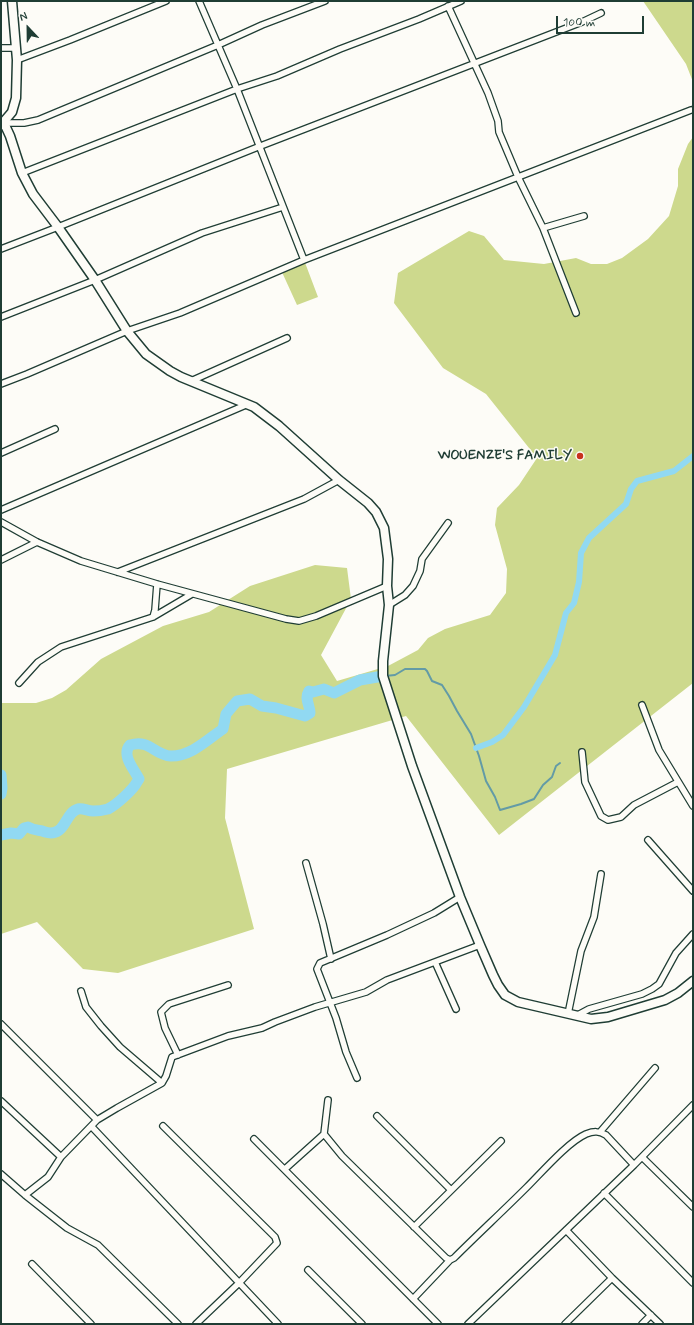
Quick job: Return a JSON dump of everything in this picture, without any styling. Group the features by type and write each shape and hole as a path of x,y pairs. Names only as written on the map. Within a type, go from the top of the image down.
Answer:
{"main road":[{"path":"12,1 17,60 16,98 12,112 2,124 10,136 22,173 33,194 95,280 126,331 146,354 170,371 254,407 279,426 339,480 368,503 376,512 384,528 388,558 387,586 389,605 383,661 383,676 412,766 460,897 498,985 505,995 518,1002 592,1019 608,1017 665,1000 678,993 693,981"}],"street":[{"path":"17,60 166,1"},
{"path":"199,1 237,89 258,147 304,260"},
{"path":"2,124 24,123 38,120 218,45 262,25 324,1"},
{"path":"22,173 237,89 276,76 461,1"},
{"path":"448,6 493,106 500,132 518,176 543,228 576,313"},
{"path":"1,249 58,228 258,147 601,13"},
{"path":"1,48 16,48"},
{"path":"1,384 126,331 180,313 304,260 691,110"},
{"path":"1,317 95,280 202,233 283,207"},
{"path":"543,228 584,216"},
{"path":"191,381 287,338"},
{"path":"1,510 248,404"},
{"path":"1,453 55,429"},
{"path":"118,572 304,499 339,480"},
{"path":"1,522 37,542 81,561 192,594 286,619 299,621 316,616 387,586"},
{"path":"389,605 405,595 412,586 420,571 422,559 448,524"},
{"path":"1,560 37,542"},
{"path":"153,617 157,584"},
{"path":"19,683 38,662 61,647 153,617 192,594"},
{"path":"642,705 659,750 693,806"},
{"path":"582,752 585,782 600,816 608,820 621,817 634,805 678,782"},
{"path":"648,840 693,891"},
{"path":"306,863 331,959"},
{"path":"601,874 594,917 581,951 572,1015 642,994 652,989 659,984 676,953 693,934"},
{"path":"357,1078 346,1052 336,1018 317,969 320,963 388,935 434,913 460,897"},
{"path":"25,1195 48,1177 61,1156 92,1127 97,1120 162,1083 166,1076 172,1057 228,1036 262,1028 315,1007 330,1004 366,992 388,980 480,945"},
{"path":"435,962 456,1009"},
{"path":"178,1055 165,1028 161,1012 169,1004 228,985"},
{"path":"81,992 86,1007 101,1026 120,1047 162,1083"},
{"path":"1,1024 97,1120"},
{"path":"600,1132 655,1068"},
{"path":"284,1169 324,1134 328,1100"},
{"path":"1,1101 61,1156"},
{"path":"468,1324 634,1165 693,1105"},
{"path":"377,1116 451,1190"},
{"path":"163,1126 277,1239 277,1243 239,1283 196,1324"},
{"path":"92,1127 278,1324"},
{"path":"412,1299 450,1260 454,1258 576,1140 590,1133 600,1132 606,1135 634,1165"},
{"path":"324,1134 342,1156 446,1258 450,1260"},
{"path":"254,1138 438,1324"},
{"path":"414,1227 500,1141"},
{"path":"642,1157 693,1207"},
{"path":"1,1174 67,1228 98,1245 178,1324"},
{"path":"604,1194 693,1283"},
{"path":"566,1230 612,1278 660,1324"},
{"path":"32,1264 91,1324"},
{"path":"308,1270 362,1324"},
{"path":"565,1324 612,1278"},
{"path":"642,1324 651,1315"}],"green space":[{"path":"643,1 693,1 693,82 686,64"},
{"path":"693,137 693,683 499,835 406,716 227,769 225,818 254,929 118,973 83,969 37,922 1,934 1,703 36,703 52,698 66,690 101,659 163,626 209,612 250,586 315,565 347,568 351,599 321,655 337,681 388,666 418,650 428,638 445,629 490,615 506,593 507,569 495,525 497,508 519,485 537,458 486,394 443,368 394,303 398,273 469,231 484,236 504,260 544,264 576,258 591,264 607,264 622,258 648,239 669,216 678,186 678,169 688,144"},
{"path":"304,260 318,297 297,305 281,270"}],"waterway":[{"path":"476,748 492,742 503,735 524,707 555,655 566,613 574,603 579,582 581,553 589,538 626,504 631,489 637,481 674,471 693,456"},
{"path":"385,676 395,675 405,669 425,669 432,681 442,685 471,734 486,781 500,810 534,799 543,785 552,777 556,766 560,763"},
{"path":"1,835 11,833 19,834 24,828 28,827 45,832 57,832 73,811 78,809 91,811 108,809 120,801 139,779 128,758 127,753 130,745 142,744 165,755 179,755 193,750 223,729 226,714 237,701 250,699 262,706 276,708 305,716 310,713 307,699 309,691 313,692 324,689 334,693 360,680 383,676"},
{"path":"1,775 1,794"}],"place":[{"name":"WOUENZE'S FAMILY","path":"580,456"}]}
